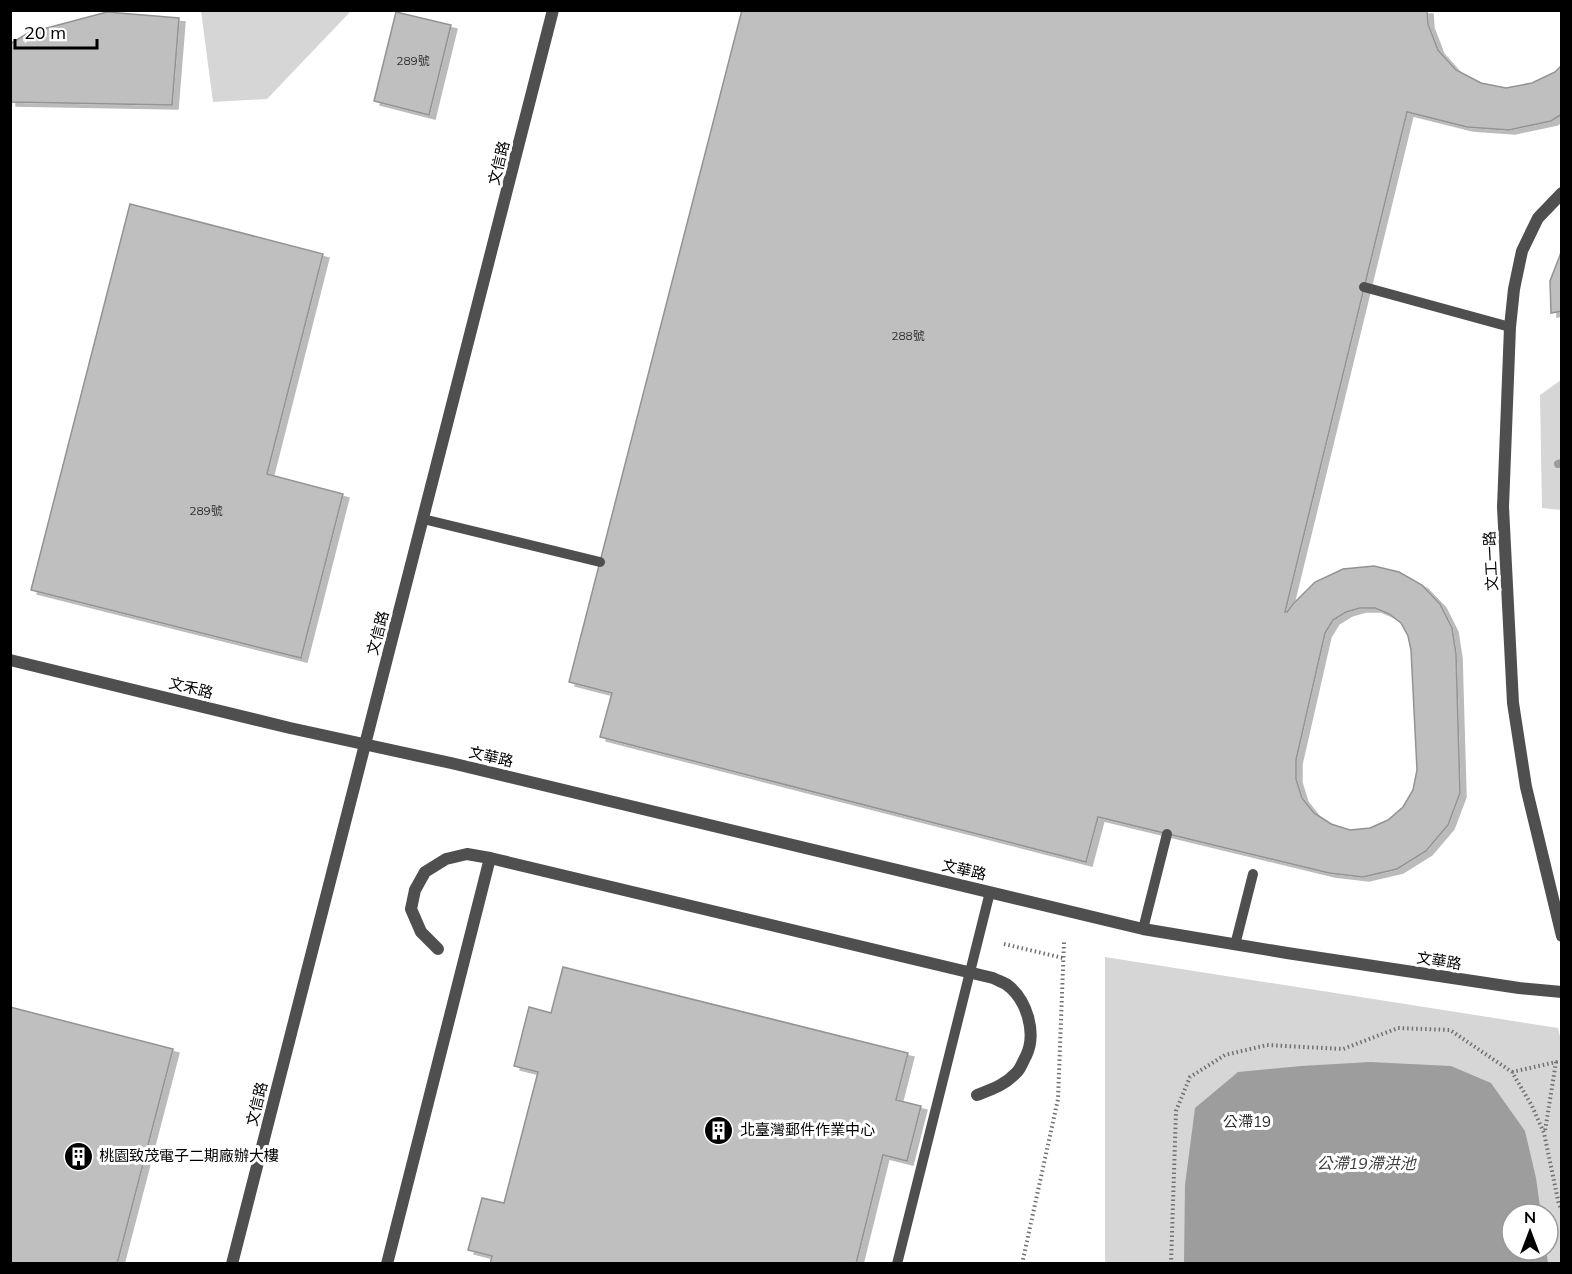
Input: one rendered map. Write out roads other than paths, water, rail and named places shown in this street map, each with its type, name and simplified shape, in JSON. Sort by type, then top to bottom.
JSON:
[{"type":"street","name":"文信路","points":[[232,1263],[553,10]]},
{"type":"street","name":"文工一路","points":[[1562,193],[1538,218],[1522,251],[1514,289],[1510,327],[1503,507],[1513,703],[1526,787],[1562,936]]},
{"type":"street","name":"文禾路","points":[[10,660],[365,744]]},
{"type":"street","name":"文華路","points":[[365,744],[1143,929],[1508,987],[1562,992]]},
{"type":"street","points":[[438,949],[421,932],[411,909],[415,890],[425,872],[446,859],[467,854],[993,978],[1007,985],[1018,997],[1026,1011],[1030,1030],[1028,1050],[1019,1071],[1000,1087],[977,1095]]},
{"type":"street","points":[[387,1263],[490,858]]},
{"type":"lane","points":[[1364,287],[1510,327]]},
{"type":"lane","points":[[423,519],[600,562]]},
{"type":"lane","points":[[1143,929],[1167,834]]},
{"type":"lane","points":[[1236,945],[1253,874]]},
{"type":"lane","points":[[897,1263],[990,892]]},
{"type":"water","name":"公滯19滯洪池","points":[[1370,1062],[1451,1066],[1491,1083],[1525,1131],[1539,1202],[1500,1202],[1500,1262],[1548,1263],[1184,1263],[1185,1185],[1195,1108],[1238,1072]]},
{"type":"waterway","points":[[1558,464],[1562,463]]},
{"type":"place","name":"北臺灣郵件作業中心","points":[[719,1130]]},
{"type":"place","name":"桃園致茂電子二期廠辦大樓","points":[[78,1156]]},
{"type":"park label","name":"公滯19","points":[[1247,1122]]}]
